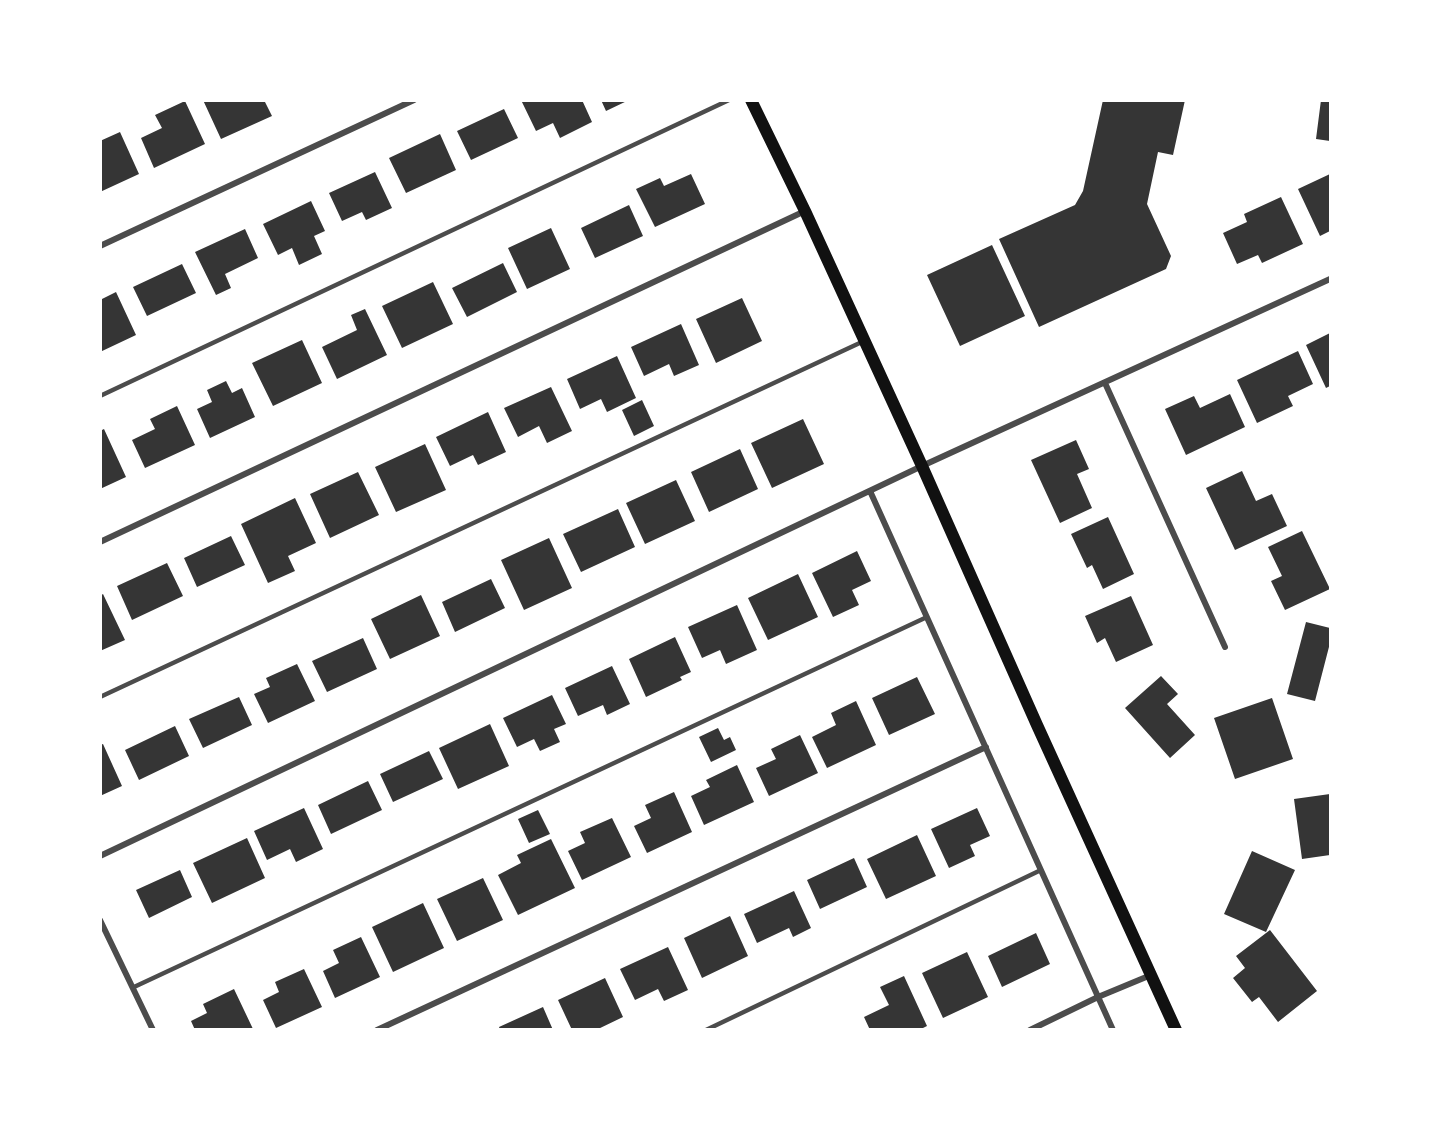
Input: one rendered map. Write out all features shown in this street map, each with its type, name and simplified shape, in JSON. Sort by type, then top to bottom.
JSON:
[{"type":"main road","points":[[751,100],[805,211],[922,466],[1176,1029]]},
{"type":"street","points":[[100,246],[414,100]]},
{"type":"street","points":[[100,542],[805,211]]},
{"type":"street","points":[[100,856],[922,466],[1330,279]]},
{"type":"street","points":[[1105,383],[1225,647]]},
{"type":"street","points":[[870,491],[1113,1029]]},
{"type":"street","points":[[377,1029],[986,747]]},
{"type":"street","points":[[100,920],[153,1029]]},
{"type":"street","points":[[1030,1029],[1151,975]]},
{"type":"lane","points":[[100,396],[729,100]]},
{"type":"lane","points":[[100,698],[864,341]]},
{"type":"lane","points":[[134,987],[927,617]]},
{"type":"lane","points":[[706,1029],[1041,870]]},
{"type":"building","points":[[203,100],[264,100],[272,116],[221,139]]},
{"type":"building","points":[[521,100],[582,100],[592,122],[560,138],[553,123],[536,131]]},
{"type":"building","points":[[601,100],[629,100],[606,111]]},
{"type":"building","points":[[1103,100],[1185,100],[1173,155],[1158,152],[1147,204],[1171,256],[1166,269],[1039,327],[999,239],[1075,205],[1083,191]]},
{"type":"building","points":[[1321,100],[1330,100],[1330,141],[1316,139]]},
{"type":"building","points":[[185,101],[205,144],[154,168],[141,138],[162,128],[155,115]]},
{"type":"building","points":[[504,109],[518,138],[471,160],[457,131]]},
{"type":"building","points":[[120,132],[139,174],[100,192],[100,141]]},
{"type":"building","points":[[440,134],[456,170],[406,193],[389,158]]},
{"type":"building","points":[[375,172],[392,208],[366,220],[362,212],[342,221],[329,193]]},
{"type":"building","points":[[691,174],[705,204],[655,227],[636,189],[660,178],[664,186]]},
{"type":"building","points":[[1330,174],[1330,231],[1320,236],[1298,189]]},
{"type":"building","points":[[1281,197],[1303,244],[1262,263],[1258,255],[1237,264],[1223,233],[1247,222],[1244,214]]},
{"type":"building","points":[[311,201],[325,231],[314,236],[322,254],[299,265],[292,248],[278,255],[263,224]]},
{"type":"building","points":[[629,205],[643,236],[595,258],[581,228]]},
{"type":"building","points":[[551,228],[570,269],[527,289],[508,248]]},
{"type":"building","points":[[245,229],[258,258],[225,274],[231,288],[216,295],[195,252]]},
{"type":"building","points":[[992,245],[1025,316],[960,346],[927,275]]},
{"type":"building","points":[[503,263],[517,292],[467,317],[452,288]]},
{"type":"building","points":[[182,264],[196,293],[147,316],[133,287]]},
{"type":"building","points":[[433,282],[453,324],[402,348],[382,306]]},
{"type":"building","points":[[116,292],[136,335],[100,352],[100,300]]},
{"type":"building","points":[[742,298],[762,341],[716,363],[696,319]]},
{"type":"building","points":[[365,309],[387,355],[337,379],[322,347],[357,330],[351,315]]},
{"type":"building","points":[[681,324],[699,365],[674,376],[669,364],[644,376],[631,347]]},
{"type":"building","points":[[1330,333],[1330,386],[1326,388],[1306,345]]},
{"type":"building","points":[[302,340],[322,383],[273,406],[252,363]]},
{"type":"building","points":[[1298,351],[1313,384],[1288,396],[1293,406],[1257,423],[1237,380]]},
{"type":"building","points":[[617,356],[636,398],[607,412],[601,399],[580,409],[567,379]]},
{"type":"building","points":[[226,381],[232,393],[242,388],[255,417],[210,438],[197,409],[212,402],[207,390]]},
{"type":"building","points":[[551,387],[572,431],[547,443],[539,426],[518,437],[504,408]]},
{"type":"building","points":[[1230,394],[1245,427],[1186,455],[1165,409],[1194,396],[1200,408]]},
{"type":"building","points":[[642,400],[654,426],[634,436],[622,410]]},
{"type":"building","points":[[177,406],[195,445],[145,468],[132,440],[155,429],[150,419]]},
{"type":"building","points":[[488,412],[506,452],[478,465],[473,455],[450,466],[436,437]]},
{"type":"building","points":[[803,419],[824,464],[772,488],[751,443]]},
{"type":"building","points":[[104,429],[126,477],[100,489],[100,431]]},
{"type":"building","points":[[1076,440],[1089,469],[1077,474],[1092,508],[1060,523],[1031,460]]},
{"type":"building","points":[[425,444],[446,490],[396,512],[375,467]]},
{"type":"building","points":[[740,449],[758,489],[709,512],[691,472]]},
{"type":"building","points":[[1242,471],[1256,501],[1272,494],[1287,526],[1235,550],[1206,488]]},
{"type":"building","points":[[358,472],[379,515],[330,538],[310,494]]},
{"type":"building","points":[[676,480],[695,521],[645,544],[626,503]]},
{"type":"building","points":[[295,498],[316,543],[288,556],[295,571],[268,583],[241,524]]},
{"type":"building","points":[[618,509],[635,547],[581,572],[563,534]]},
{"type":"building","points":[[1108,517],[1134,574],[1103,589],[1092,565],[1087,568],[1071,534]]},
{"type":"building","points":[[1302,531],[1330,589],[1285,610],[1271,581],[1282,576],[1268,547]]},
{"type":"building","points":[[231,536],[245,565],[197,587],[184,558]]},
{"type":"building","points":[[549,538],[572,588],[524,610],[501,560]]},
{"type":"building","points":[[857,551],[871,581],[852,590],[859,605],[833,617],[812,573]]},
{"type":"building","points":[[167,563],[183,596],[132,620],[117,586]]},
{"type":"building","points":[[798,574],[818,617],[768,640],[748,598]]},
{"type":"building","points":[[491,579],[505,608],[455,632],[442,602]]},
{"type":"building","points":[[103,594],[125,640],[100,651],[100,596]]},
{"type":"building","points":[[421,595],[440,636],[390,659],[371,619]]},
{"type":"building","points":[[1131,596],[1153,645],[1116,662],[1105,638],[1097,643],[1085,616]]},
{"type":"building","points":[[737,605],[757,650],[726,664],[720,650],[702,658],[688,627]]},
{"type":"building","points":[[1306,622],[1330,628],[1330,643],[1315,701],[1287,694]]},
{"type":"building","points":[[675,637],[691,672],[680,677],[682,680],[646,697],[629,659]]},
{"type":"building","points":[[363,638],[377,669],[327,692],[312,661]]},
{"type":"building","points":[[297,664],[315,701],[268,723],[254,694],[270,687],[266,678]]},
{"type":"building","points":[[612,666],[630,704],[607,715],[603,705],[578,716],[565,688]]},
{"type":"building","points":[[1161,676],[1178,694],[1167,704],[1195,735],[1170,758],[1125,708]]},
{"type":"building","points":[[917,677],[935,714],[889,735],[872,698]]},
{"type":"building","points":[[552,695],[566,724],[554,729],[560,742],[540,751],[534,739],[517,747],[503,718]]},
{"type":"building","points":[[239,697],[252,725],[203,748],[189,719]]},
{"type":"building","points":[[1272,698],[1293,759],[1235,779],[1214,718]]},
{"type":"building","points":[[856,701],[876,745],[827,768],[812,737],[836,725],[831,713]]},
{"type":"building","points":[[490,724],[509,766],[458,789],[439,748]]},
{"type":"building","points":[[175,726],[189,756],[139,780],[125,750]]},
{"type":"building","points":[[718,728],[724,740],[730,737],[736,750],[711,762],[699,737]]},
{"type":"building","points":[[800,735],[818,773],[769,796],[756,768],[776,759],[771,749]]},
{"type":"building","points":[[103,744],[122,786],[100,796],[100,745]]},
{"type":"building","points":[[429,751],[443,779],[393,802],[380,774]]},
{"type":"building","points":[[737,765],[754,802],[704,825],[691,796],[710,787],[706,780]]},
{"type":"building","points":[[368,781],[382,810],[331,834],[318,805]]},
{"type":"building","points":[[674,792],[692,832],[647,853],[634,826],[651,818],[645,805]]},
{"type":"building","points":[[1330,794],[1330,855],[1302,859],[1294,799]]},
{"type":"building","points":[[304,808],[323,849],[296,862],[290,849],[267,860],[254,831]]},
{"type":"building","points":[[977,808],[990,836],[970,845],[975,856],[949,868],[931,829]]},
{"type":"building","points":[[538,810],[550,834],[529,843],[518,819]]},
{"type":"building","points":[[612,818],[631,857],[582,880],[568,851],[585,843],[580,832]]},
{"type":"building","points":[[917,835],[936,876],[886,899],[867,859]]},
{"type":"building","points":[[247,838],[265,878],[212,903],[193,863]]},
{"type":"building","points":[[551,839],[575,888],[518,915],[498,875],[521,863],[517,855]]},
{"type":"building","points":[[1252,851],[1295,870],[1266,932],[1224,914]]},
{"type":"building","points":[[854,858],[867,887],[820,909],[807,880]]},
{"type":"building","points":[[180,870],[192,897],[149,918],[136,890]]},
{"type":"building","points":[[483,878],[503,920],[457,941],[437,899]]},
{"type":"building","points":[[794,891],[811,928],[793,937],[789,928],[757,943],[744,914]]},
{"type":"building","points":[[423,903],[444,948],[393,972],[372,927]]},
{"type":"building","points":[[730,916],[748,956],[702,978],[684,938]]},
{"type":"building","points":[[1270,930],[1317,991],[1278,1022],[1259,997],[1252,1002],[1233,978],[1245,968],[1236,956]]},
{"type":"building","points":[[1036,933],[1050,964],[1002,987],[988,956]]},
{"type":"building","points":[[361,937],[380,977],[335,998],[323,971],[339,963],[333,950]]},
{"type":"building","points":[[668,947],[688,990],[664,1001],[658,989],[635,1000],[620,969]]},
{"type":"building","points":[[967,952],[988,997],[943,1018],[922,973]]},
{"type":"building","points":[[304,969],[322,1007],[276,1028],[263,1000],[279,992],[275,982]]},
{"type":"building","points":[[904,976],[927,1026],[919,1030],[870,1030],[864,1017],[889,1005],[880,987]]},
{"type":"building","points":[[605,978],[623,1017],[596,1030],[572,1030],[558,1000]]},
{"type":"building","points":[[234,989],[253,1029],[195,1030],[191,1021],[207,1013],[203,1004]]},
{"type":"building","points":[[543,1007],[553,1030],[500,1030],[499,1027]]}]
